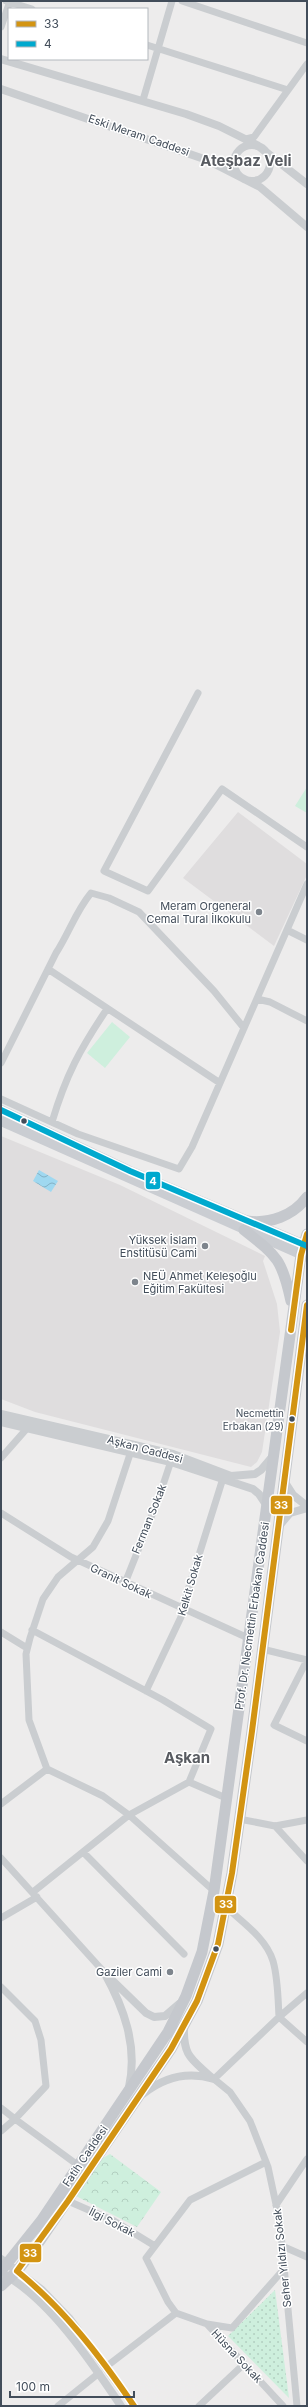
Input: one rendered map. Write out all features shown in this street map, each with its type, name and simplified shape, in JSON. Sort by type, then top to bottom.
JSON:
[{"type":"main road","points":[[1,1110],[245,1225],[279,1262],[288,1282],[293,1313]]},
{"type":"main road","points":[[1,1121],[305,1251]]},
{"type":"main road","points":[[245,1225],[281,1217],[295,1210],[307,1197]]},
{"type":"main road","name":"Prof. Dr. Necmettin Erbakan Caddesi","points":[[186,1996],[207,1934],[214,1891],[248,1638],[276,1449],[293,1313],[307,1234]]},
{"type":"main road","name":"Prof. Dr. Necmettin Erbakan Caddesi","points":[[197,2001],[218,1944],[226,1906],[305,1334],[307,1305]]},
{"type":"main road","name":"Fatih Caddesi","points":[[6,2269],[68,2201],[132,2097],[186,1996]]},
{"type":"main road","name":"Fatih Caddesi","points":[[1,2286],[6,2269],[79,2166],[184,2026],[197,2001]]},
{"type":"street","points":[[1,27],[8,1],[29,8]]},
{"type":"street","points":[[143,100],[172,1]]},
{"type":"street","points":[[182,1],[307,43]]},
{"type":"street","points":[[148,46],[288,90]]},
{"type":"street","points":[[1,59],[203,119],[257,145],[307,184]]},
{"type":"street","points":[[246,139],[254,137],[307,64]]},
{"type":"street","name":"Eski Meram Caddesi","points":[[1,89],[189,152],[260,187],[274,197],[307,227]]},
{"type":"street","points":[[251,145],[262,149],[269,158],[269,164],[265,175],[254,181],[243,179],[238,175],[234,165],[236,154],[245,146],[251,145]]},
{"type":"street","points":[[198,693],[104,871],[148,891],[222,789],[307,847]]},
{"type":"street","points":[[1,1099],[78,1134],[179,1169],[192,1146],[307,884]]},
{"type":"street","points":[[1,1063],[48,969],[67,936],[79,908],[92,893],[109,898],[139,912],[214,991],[244,1028]]},
{"type":"street","points":[[287,930],[307,940]]},
{"type":"street","points":[[48,969],[220,1083]]},
{"type":"street","points":[[257,999],[270,1002],[307,1021]]},
{"type":"street","points":[[52,1122],[69,1071],[82,1045],[107,1009]]},
{"type":"street","name":"Aşkan Caddesi","points":[[1,1414],[30,1425]]},
{"type":"street","name":"Aşkan Caddesi","points":[[1,1422],[30,1425],[172,1458],[253,1489],[259,1494],[267,1507]]},
{"type":"street","points":[[1,1458],[30,1425]]},
{"type":"street","points":[[132,1449],[108,1521],[93,1547],[76,1560],[58,1578],[44,1600],[32,1630],[28,1648],[29,1720],[47,1769],[103,1796],[129,1815],[214,1891]]},
{"type":"street","name":"Aşkan Caddesi","points":[[223,1477],[238,1477],[255,1474],[266,1465],[276,1449]]},
{"type":"street","name":"Ferman Sokak","points":[[125,1583],[158,1500],[172,1458]]},
{"type":"street","name":"Kelkit Sokak","points":[[146,1691],[181,1617],[223,1477]]},
{"type":"street","points":[[284,1481],[293,1496],[307,1507]]},
{"type":"street","points":[[278,1527],[290,1513],[307,1507]]},
{"type":"street","name":"Granit Sokak","points":[[1,1513],[76,1560],[182,1610],[248,1638]]},
{"type":"street","points":[[1,1918],[35,1895],[83,1852],[129,1815],[189,1782],[211,1729],[146,1691],[32,1630]]},
{"type":"street","points":[[1,1632],[28,1648]]},
{"type":"street","points":[[262,1649],[307,1660],[274,1725],[307,1741]]},
{"type":"street","points":[[1,1804],[47,1769]]},
{"type":"street","points":[[189,1782],[226,1798]]},
{"type":"street","points":[[239,1819],[275,1826],[307,1820]]},
{"type":"street","points":[[275,1826],[307,1861]]},
{"type":"street","points":[[83,1852],[184,1954]]},
{"type":"street","points":[[1,1858],[104,1972],[142,2010],[154,2016],[168,2015],[186,1996]]},
{"type":"street","points":[[226,1906],[258,1936],[272,1959],[279,2017],[307,2042]]},
{"type":"street","points":[[104,1972],[114,1989],[128,2029],[132,2060],[132,2097],[157,2084],[177,2076],[194,2075],[214,2080]]},
{"type":"street","points":[[1,1987],[35,2021],[41,2040],[46,2086],[1,2131]]},
{"type":"street","points":[[214,2080],[279,2017],[307,1993]]},
{"type":"street","points":[[184,2026],[184,2045],[186,2052],[214,2080]]},
{"type":"street","name":"Seher Yıldızı Sokak","points":[[214,2080],[230,2092],[250,2121],[266,2162],[276,2205],[282,2246],[297,2406]]},
{"type":"street","points":[[1,2108],[79,2166]]},
{"type":"street","points":[[276,2205],[307,2159]]},
{"type":"street","points":[[107,2366],[176,2313],[168,2302],[146,2258],[190,2200],[266,2162]]},
{"type":"street","name":"İlgi Sokak","points":[[68,2201],[114,2221],[155,2246]]},
{"type":"street","points":[[282,2246],[307,2257]]},
{"type":"street","points":[[6,2269],[42,2290],[69,2318],[107,2366],[134,2406]]},
{"type":"street","points":[[6,2269],[61,2324],[99,2373],[121,2406]]},
{"type":"street","points":[[206,2324],[232,2328],[284,2269]]},
{"type":"street","name":"Hüsna Sokak","points":[[176,2313],[206,2324],[283,2406]]},
{"type":"street","points":[[199,2406],[244,2364]]},
{"type":"street","points":[[58,2406],[99,2373]]},
{"type":"shaded area","name":"Meram Orgeneral Cemal Tural İlkokulu","points":[[238,812],[307,864],[307,875],[274,946],[183,878]]},
{"type":"shaded area","name":"NEÜ Ahmet Keleşoğlu Eğitim Fakültesi","points":[[1,1136],[120,1185],[265,1256],[263,1261],[277,1304],[280,1332],[262,1452],[257,1462],[251,1467],[35,1412],[1,1399]]},
{"type":"green space","points":[[307,787],[307,813],[295,806]]},
{"type":"green space","points":[[112,1022],[130,1037],[105,1068],[87,1053]]},
{"type":"green space","points":[[110,2154],[161,2192],[137,2227],[76,2196],[101,2159]]},
{"type":"green space","points":[[275,2290],[289,2398],[228,2336]]},
{"type":"water","points":[[39,1170],[58,1181],[51,1192],[33,1181]]},
{"type":"transit line","name":"4","points":[[1,1110],[130,1171],[307,1246]]},
{"type":"transit line","name":"33","points":[[291,1330],[301,1255],[307,1234]]},
{"type":"transit line","name":"33","points":[[134,2406],[108,2369],[66,2317],[17,2271],[68,2201],[171,2049],[197,2001],[218,1944],[232,1873],[252,1731],[307,1305]]},
{"type":"place","name":"Meram Orgeneral Cemal Tural İlkokulu","points":[[259,912]]},
{"type":"place","name":"Yüksek İslam Enstitüsü Cami","points":[[205,1246]]},
{"type":"place","name":"NEÜ Ahmet Keleşoğlu Eğitim Fakültesi","points":[[135,1282]]},
{"type":"place","name":"Necmettin Erbakan (29)","points":[[292,1419]]},
{"type":"place","name":"Gaziler Cami","points":[[170,1972]]},
{"type":"district","name":"Ateşbaz Veli","points":[[246,161]]},
{"type":"district","name":"Aşkan","points":[[187,1758]]}]
